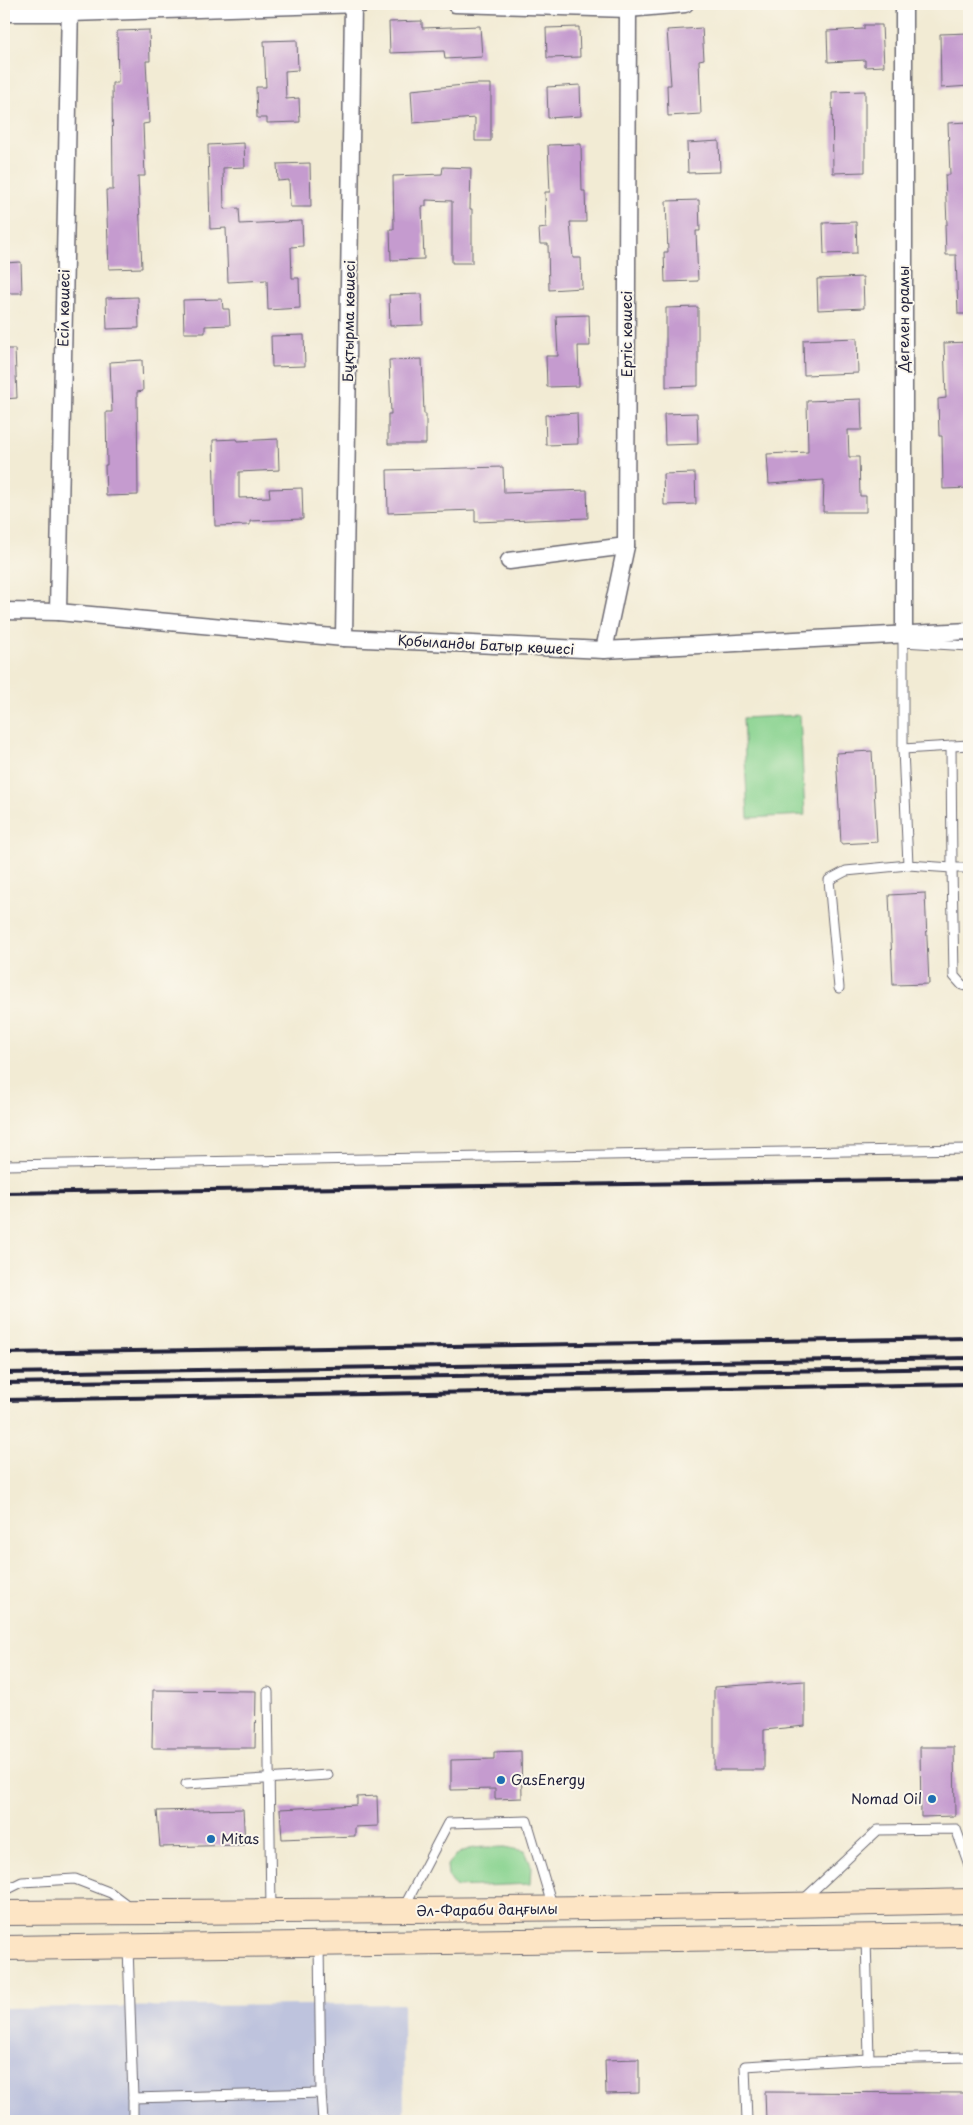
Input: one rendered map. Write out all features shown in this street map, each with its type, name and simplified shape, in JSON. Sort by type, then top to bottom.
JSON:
[{"type":"main road","name":"Әл-Фараби даңғылы","points":[[4,1914],[137,1912],[271,1913],[969,1901]]},
{"type":"main road","points":[[4,1948],[319,1942],[969,1935]]},
{"type":"street","name":"Бұқтырма көшесі","points":[[344,638],[353,4]]},
{"type":"street","points":[[4,13],[70,8],[362,4]]},
{"type":"street","points":[[455,4],[628,6],[685,4]]},
{"type":"street","name":"Дегелен орамы","points":[[904,4],[904,638]]},
{"type":"street","name":"Ертіс көшесі","points":[[604,650],[626,546],[628,6]]},
{"type":"street","name":"Есіл көшесі","points":[[58,612],[70,8]]},
{"type":"street","points":[[508,561],[626,546]]},
{"type":"street","name":"Қобыланды Батыр көшесі","points":[[4,611],[58,612],[344,638],[604,650],[904,638],[969,631]]},
{"type":"lane","points":[[908,865],[903,749],[904,638],[969,646]]},
{"type":"lane","points":[[903,749],[969,745]]},
{"type":"lane","points":[[951,746],[954,976],[962,985],[969,987]]},
{"type":"lane","points":[[839,988],[829,880],[846,871],[908,865],[969,868]]},
{"type":"lane","points":[[4,1165],[969,1149]]},
{"type":"lane","points":[[268,1692],[271,1913]]},
{"type":"lane","points":[[186,1784],[328,1775]]},
{"type":"lane","points":[[401,1911],[448,1823],[517,1821],[527,1821],[553,1908]]},
{"type":"lane","points":[[798,1905],[878,1830],[956,1829],[969,1865]]},
{"type":"lane","points":[[4,1891],[22,1882],[75,1879],[111,1893],[137,1912]]},
{"type":"lane","points":[[866,1936],[869,2059]]},
{"type":"lane","points":[[319,1942],[323,2121]]},
{"type":"lane","points":[[128,1947],[133,2121]]},
{"type":"lane","points":[[747,2121],[745,2066],[869,2059],[969,2057]]},
{"type":"lane","points":[[133,2098],[321,2093]]},
{"type":"shaded area","points":[[403,2004],[404,2121],[4,2121],[4,2008]]},
{"type":"green space","points":[[800,715],[805,815],[748,818],[743,718]]},
{"type":"green space","points":[[505,1847],[525,1851],[531,1865],[530,1884],[456,1887],[448,1876],[447,1865],[460,1853],[473,1848]]},
{"type":"building","points":[[422,21],[422,28],[480,26],[482,57],[445,59],[444,51],[390,53],[389,22]]},
{"type":"building","points":[[864,25],[882,25],[884,66],[865,67],[865,60],[828,62],[827,31],[864,29]]},
{"type":"building","points":[[579,27],[580,57],[547,58],[546,28]]},
{"type":"building","points":[[702,28],[704,59],[699,60],[701,114],[668,116],[667,85],[671,85],[667,30]]},
{"type":"building","points":[[149,30],[150,61],[146,61],[149,123],[143,124],[145,176],[138,176],[142,268],[109,269],[106,190],[113,190],[112,83],[118,83],[117,31]]},
{"type":"building","points":[[969,33],[969,86],[941,88],[940,34]]},
{"type":"building","points":[[297,40],[298,70],[285,71],[286,99],[299,98],[300,122],[267,123],[267,118],[257,118],[256,87],[266,87],[264,41]]},
{"type":"building","points":[[491,84],[491,141],[475,141],[475,118],[413,123],[411,90]]},
{"type":"building","points":[[580,85],[581,116],[548,118],[547,87]]},
{"type":"building","points":[[865,91],[865,172],[833,173],[832,92]]},
{"type":"building","points":[[969,122],[969,314],[958,314],[956,255],[946,255],[945,175],[950,175],[948,123]]},
{"type":"building","points":[[719,141],[720,172],[688,173],[687,143]]},
{"type":"building","points":[[244,143],[245,167],[223,168],[224,209],[239,208],[240,224],[302,221],[303,246],[291,247],[292,278],[299,278],[300,308],[268,310],[267,280],[228,282],[226,228],[210,229],[208,145]]},
{"type":"building","points":[[581,144],[582,191],[585,191],[586,222],[570,222],[573,258],[581,258],[582,288],[549,290],[548,244],[540,244],[539,229],[546,228],[545,192],[550,192],[548,145]]},
{"type":"building","points":[[310,163],[311,207],[290,207],[289,180],[278,181],[277,164]]},
{"type":"building","points":[[443,167],[471,168],[472,263],[452,263],[452,201],[426,200],[426,206],[422,206],[424,259],[391,260],[390,229],[394,229],[393,176],[442,174]]},
{"type":"building","points":[[699,200],[700,231],[696,231],[698,281],[665,282],[664,252],[668,252],[666,201]]},
{"type":"building","points":[[856,222],[857,253],[824,254],[823,223]]},
{"type":"building","points":[[21,262],[22,293],[4,293],[4,263]]},
{"type":"building","points":[[863,277],[864,308],[818,310],[817,279]]},
{"type":"building","points":[[422,294],[423,325],[390,326],[389,295]]},
{"type":"building","points":[[138,297],[139,328],[107,329],[106,298]]},
{"type":"building","points":[[222,299],[223,309],[229,309],[230,325],[205,326],[205,333],[184,333],[183,300]]},
{"type":"building","points":[[698,307],[698,386],[666,387],[666,308]]},
{"type":"building","points":[[589,315],[590,346],[578,346],[579,386],[547,387],[546,356],[558,356],[556,316]]},
{"type":"building","points":[[304,335],[305,366],[272,367],[271,336]]},
{"type":"building","points":[[857,338],[858,373],[804,375],[803,340]]},
{"type":"building","points":[[969,342],[969,488],[943,489],[942,436],[939,436],[938,399],[946,398],[944,343]]},
{"type":"building","points":[[4,349],[15,349],[17,398],[4,399]]},
{"type":"building","points":[[422,359],[426,444],[388,444],[388,414],[391,414],[389,360]]},
{"type":"building","points":[[142,360],[143,391],[137,392],[138,495],[106,496],[106,412],[112,412],[110,362]]},
{"type":"building","points":[[861,399],[862,430],[848,430],[849,457],[859,457],[860,496],[866,496],[866,512],[823,512],[824,480],[769,484],[767,454],[808,452],[807,401]]},
{"type":"building","points":[[577,413],[578,444],[546,445],[545,415]]},
{"type":"building","points":[[697,413],[698,444],[665,445],[664,414]]},
{"type":"building","points":[[237,439],[238,441],[278,439],[279,470],[239,472],[239,498],[270,497],[269,489],[302,488],[303,519],[250,521],[250,525],[215,526],[213,440]]},
{"type":"building","points":[[503,467],[504,493],[587,490],[588,518],[475,522],[475,510],[388,513],[387,470]]},
{"type":"building","points":[[695,473],[696,504],[664,505],[663,474]]},
{"type":"building","points":[[872,751],[877,842],[841,844],[836,753]]},
{"type":"building","points":[[925,893],[929,984],[893,985],[889,895]]},
{"type":"building","points":[[805,1681],[805,1726],[764,1730],[764,1770],[714,1770],[714,1687]]},
{"type":"building","points":[[153,1690],[256,1691],[255,1748],[152,1748]]},
{"type":"building","points":[[920,1747],[954,1747],[955,1816],[921,1817]]},
{"type":"building","points":[[521,1751],[522,1798],[495,1799],[495,1789],[451,1790],[451,1760],[494,1759],[494,1752]]},
{"type":"building","points":[[377,1796],[378,1826],[355,1827],[355,1836],[282,1839],[280,1809],[357,1805],[357,1797]]},
{"type":"building","points":[[243,1809],[245,1845],[160,1847],[157,1811]]},
{"type":"building","points":[[639,2059],[639,2093],[606,2094],[605,2060]]},
{"type":"building","points":[[765,2092],[968,2093],[969,2121],[766,2121]]},
{"type":"railway","points":[[4,1193],[969,1179]]},
{"type":"railway","points":[[4,1353],[969,1338]]},
{"type":"railway","points":[[4,1373],[969,1358]]},
{"type":"railway","points":[[4,1383],[969,1368]]},
{"type":"railway","points":[[4,1400],[969,1384]]},
{"type":"place","name":"GasEnergy","points":[[501,1780]]},
{"type":"place","name":"Nomad Oil","points":[[932,1799]]},
{"type":"place","name":"Mitas","points":[[211,1839]]}]
